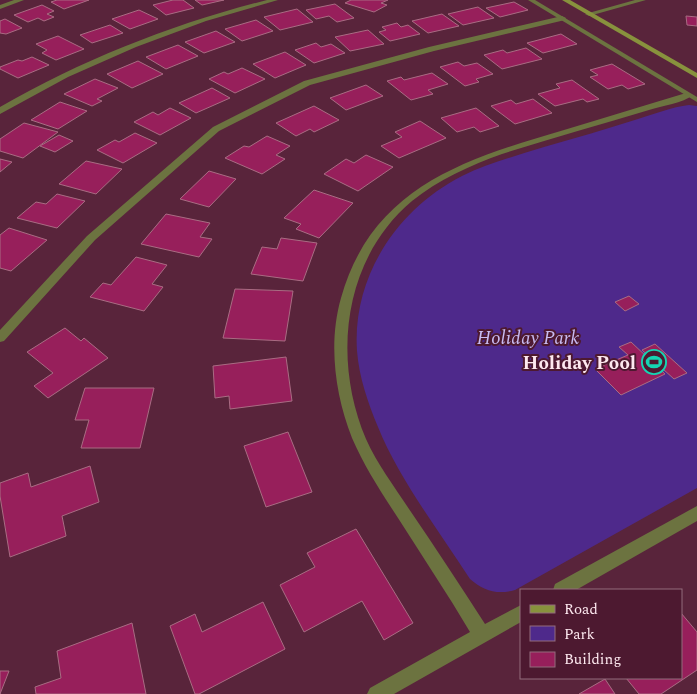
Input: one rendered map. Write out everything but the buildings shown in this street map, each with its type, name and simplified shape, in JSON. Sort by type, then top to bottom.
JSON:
[{"type":"main road","points":[[565,0],[697,76]]},
{"type":"street","points":[[0,7],[21,0]]},
{"type":"street","points":[[0,111],[60,78],[149,39],[205,18],[275,0]]},
{"type":"street","points":[[589,14],[644,0]]},
{"type":"street","points":[[0,338],[91,238],[216,128],[307,83],[432,49],[562,18]]},
{"type":"street","points":[[482,635],[371,462],[355,427],[341,367],[342,316],[359,261],[372,237],[390,216],[421,190],[443,176],[476,161],[521,145],[693,98]]},
{"type":"street","points":[[563,589],[697,513]]},
{"type":"street","points":[[376,694],[520,614]]},
{"type":"lane","points":[[531,0],[693,98]]},
{"type":"green space","name":"Holiday Park","points":[[697,106],[697,488],[515,590],[497,592],[486,589],[470,579],[420,504],[397,466],[371,409],[358,361],[357,324],[362,297],[371,272],[383,248],[399,226],[417,207],[439,190],[462,176],[513,157],[676,107]]},
{"type":"place","name":"Holiday Pool","points":[[654,362]]}]
